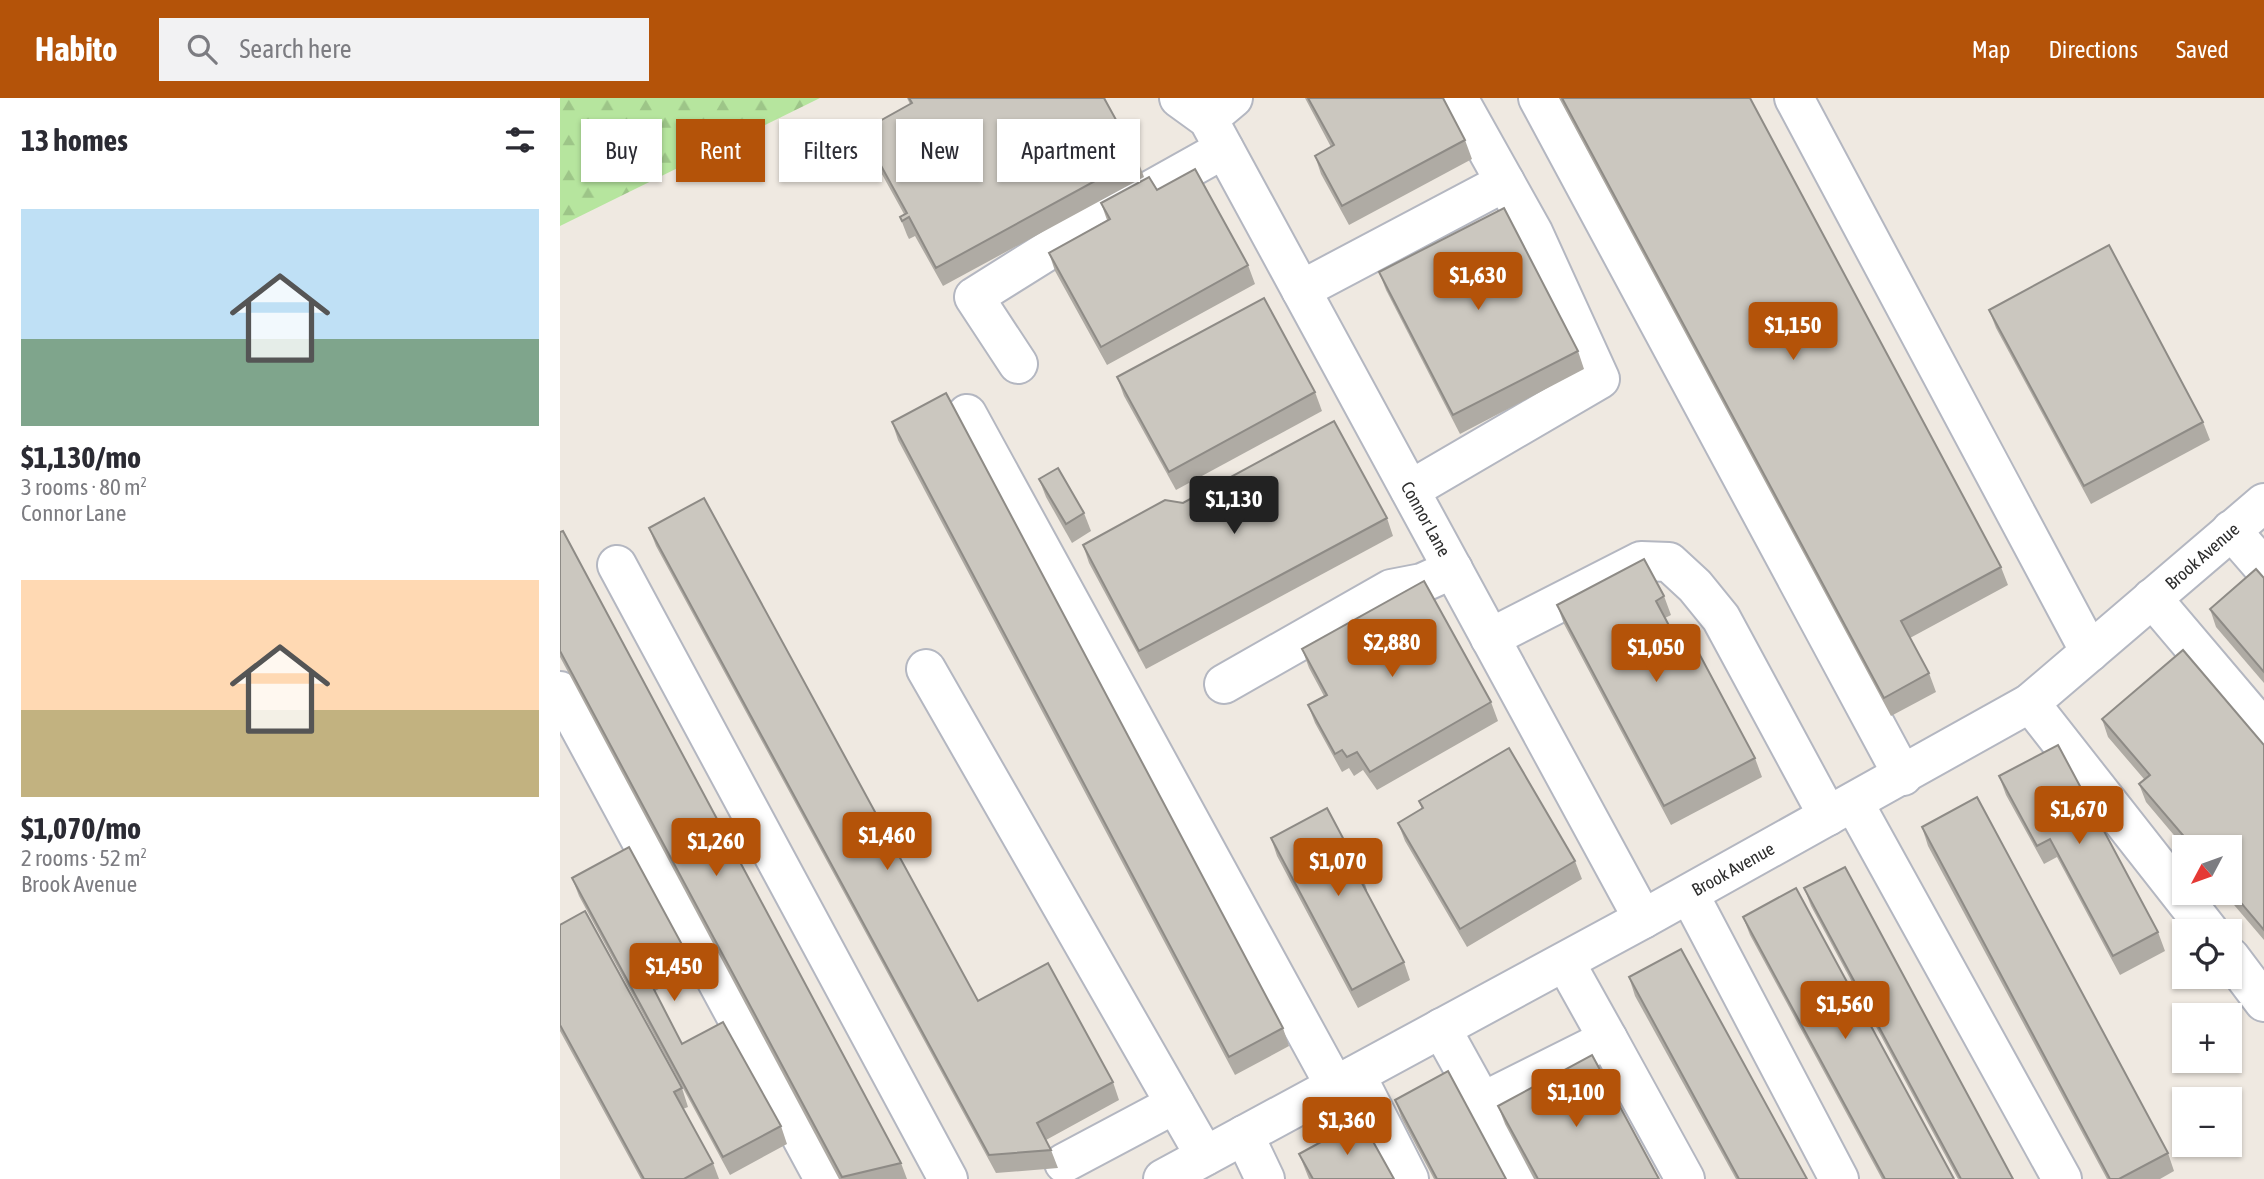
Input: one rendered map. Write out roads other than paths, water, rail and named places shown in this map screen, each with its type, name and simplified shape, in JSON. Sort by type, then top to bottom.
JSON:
[{"type":"street","points":[[1410,490],[1600,379],[1533,232],[1458,98]]},
{"type":"street","points":[[1538,98],[1903,776]]},
{"type":"street","points":[[1794,98],[2090,652]]},
{"type":"street","points":[[1017,364],[974,297],[1097,220],[1211,112]]},
{"type":"street","name":"Connor Lane","points":[[1211,112],[1301,290],[1643,919]]},
{"type":"street","points":[[1301,290],[1506,182]]},
{"type":"street","points":[[967,414],[1345,1080],[1409,1179]]},
{"type":"street","name":"Brook Avenue","points":[[1163,1179],[1689,894],[2030,703],[2264,502]]},
{"type":"street","points":[[2231,530],[2264,568]]},
{"type":"street","points":[[1490,638],[1640,561],[1669,562],[1695,586],[1721,618],[1841,810],[2062,1179]]},
{"type":"street","points":[[618,565],[948,1179]]},
{"type":"street","points":[[1224,684],[1391,589],[1422,583],[1453,569]]},
{"type":"street","points":[[2152,598],[2264,730]]},
{"type":"street","points":[[926,669],[1205,1156]]},
{"type":"street","points":[[560,691],[824,1179]]},
{"type":"street","points":[[2030,703],[2200,919]]},
{"type":"street","points":[[1689,894],[1839,1179]]},
{"type":"street","points":[[1564,962],[1685,1179]]},
{"type":"street","points":[[2242,973],[2264,1002]]},
{"type":"street","points":[[1441,1028],[1521,1179]]},
{"type":"street","points":[[1482,1102],[1608,1039]]},
{"type":"street","points":[[1064,1163],[1175,1104]]},
{"type":"street","points":[[1244,1135],[1265,1179]]}]
